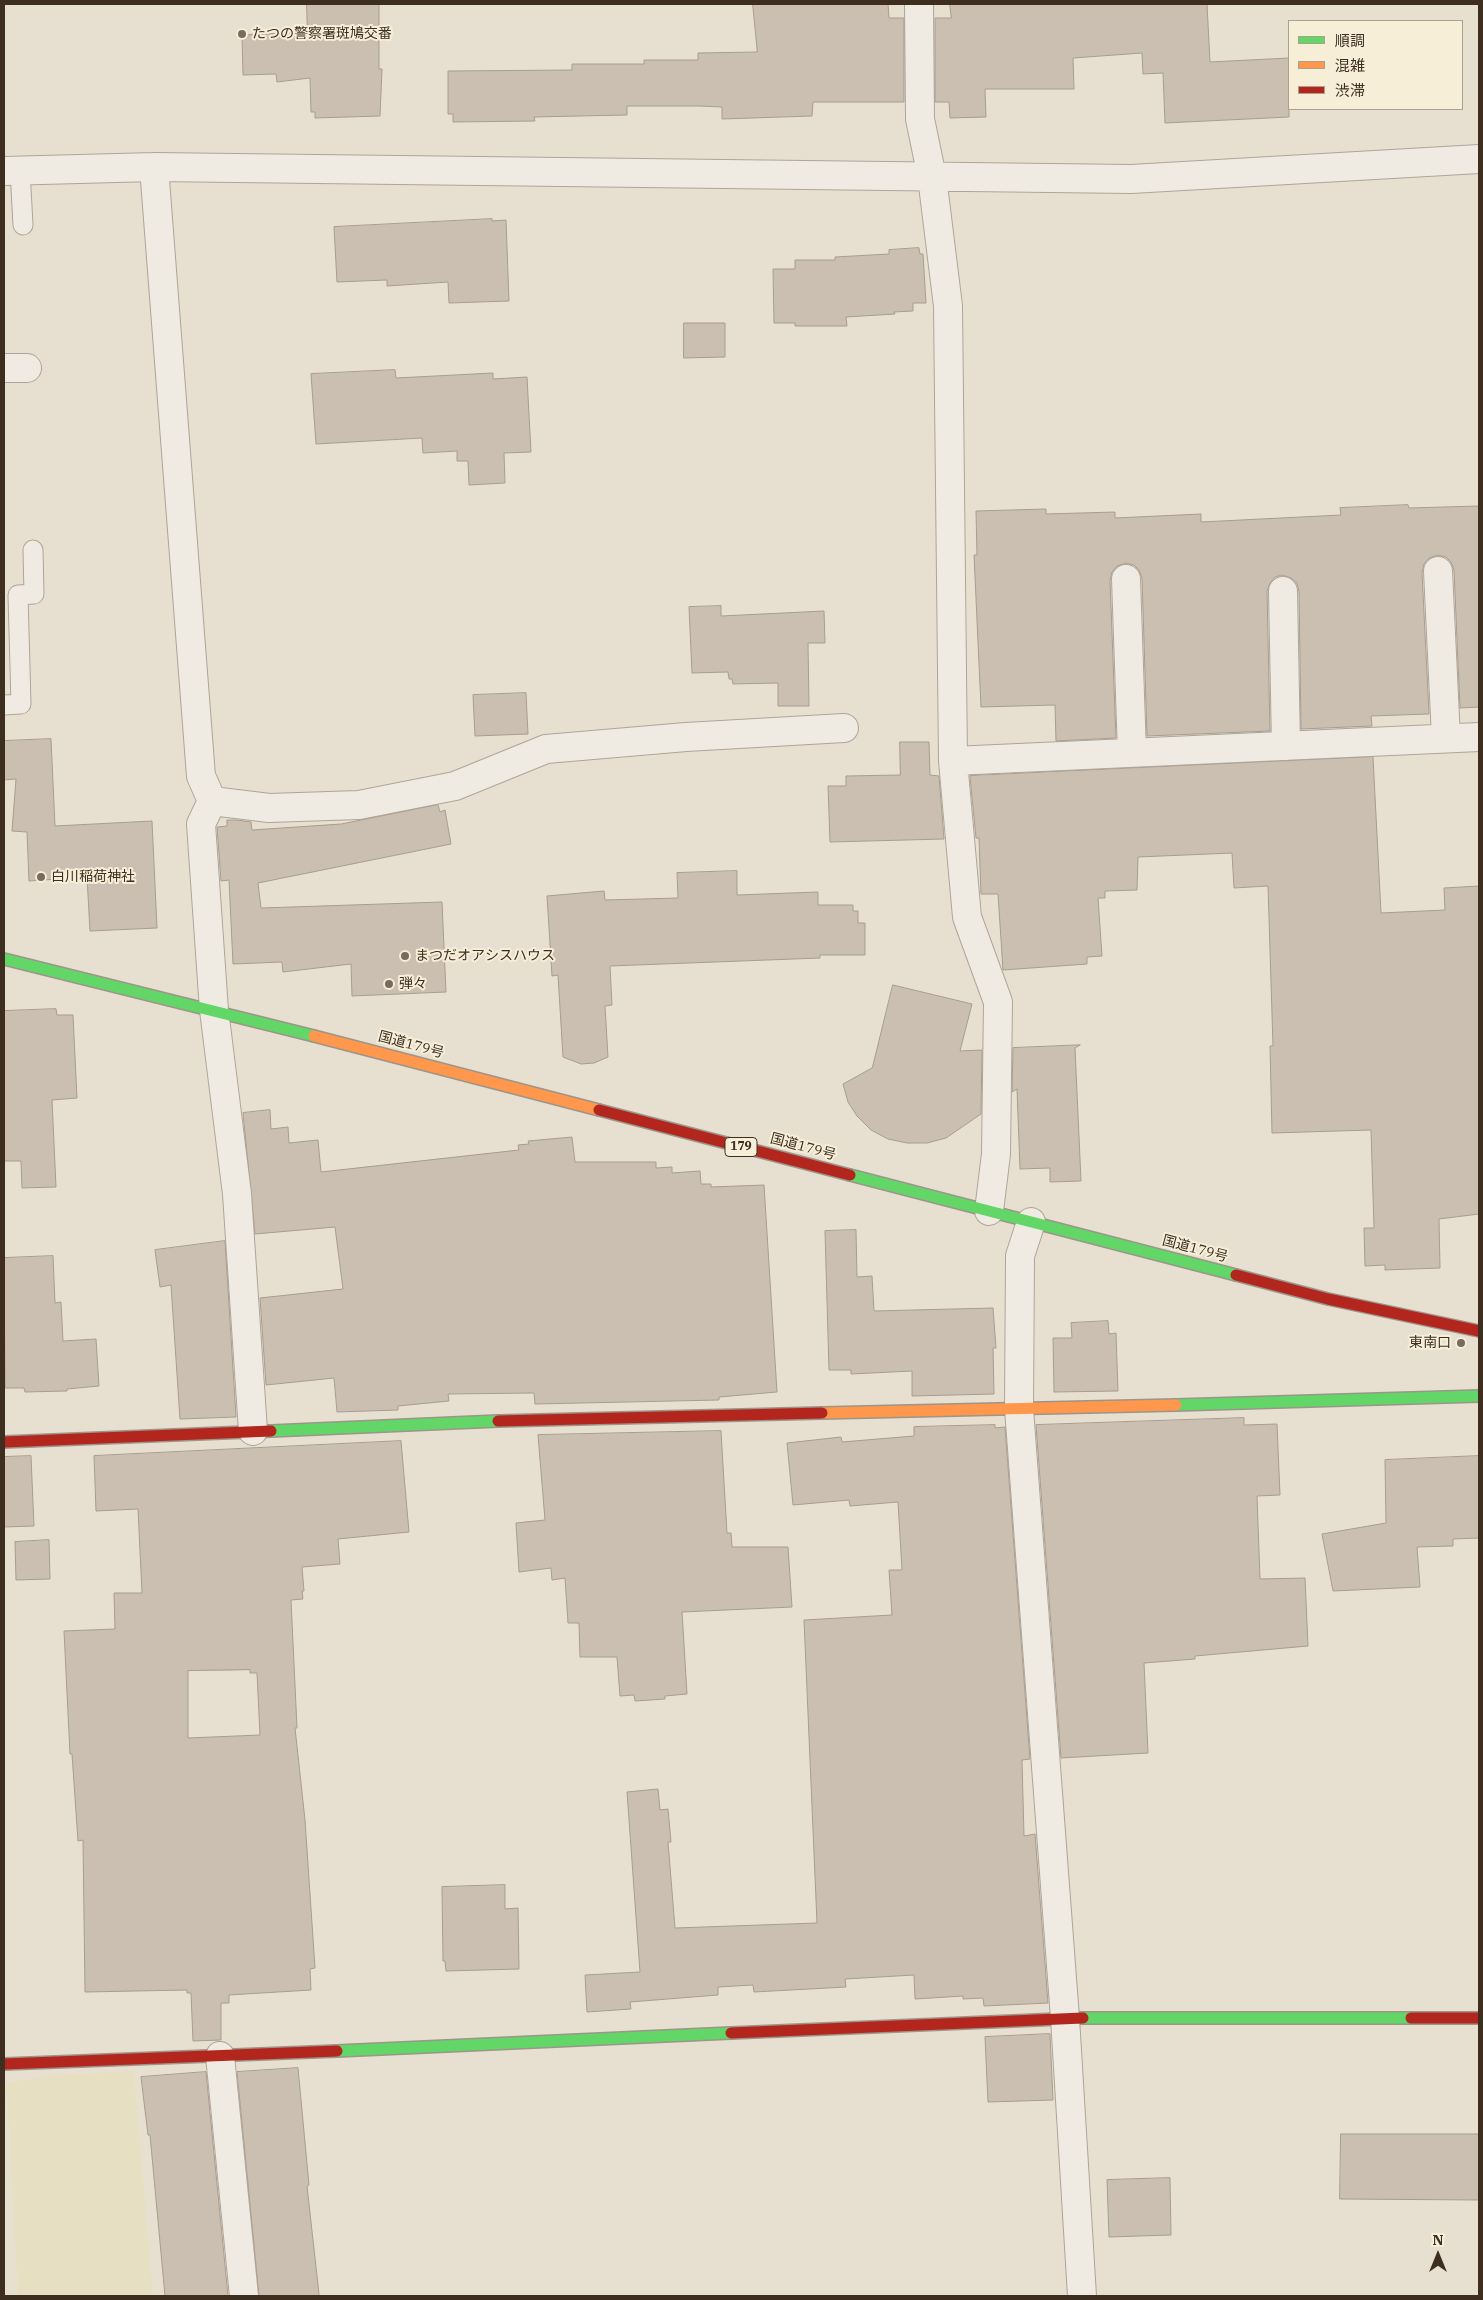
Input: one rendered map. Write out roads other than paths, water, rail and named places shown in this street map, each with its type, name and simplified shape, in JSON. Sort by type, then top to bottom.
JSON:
[{"type":"main road","name":"国道179号","points":[[4,959],[214,1010],[1328,1299],[1479,1331]]},
{"type":"main road","points":[[4,1442],[530,1420],[1479,1396]]},
{"type":"main road","points":[[4,2064],[1066,2018],[1479,2018]]},
{"type":"street","points":[[920,4],[920,119],[932,177],[948,306],[953,761],[967,917],[998,1002],[996,1154],[989,1211]]},
{"type":"street","points":[[12,171],[154,167],[1131,179],[1479,159]]},
{"type":"street","points":[[154,167],[201,776],[212,801],[201,824],[214,1010],[237,1194],[252,1432]]},
{"type":"street","points":[[1438,571],[1446,738]]},
{"type":"street","points":[[1126,579],[1132,753]]},
{"type":"street","points":[[1283,591],[1286,746]]},
{"type":"street","points":[[212,801],[269,808],[359,804],[455,786],[546,750],[686,737],[844,728]]},
{"type":"street","points":[[953,761],[1479,737]]},
{"type":"street","points":[[1031,1222],[1020,1256],[1019,1409],[1066,2018],[1082,2296]]},
{"type":"street","points":[[220,2056],[244,2296]]},
{"type":"lane","points":[[12,171],[23,225]]},
{"type":"lane","points":[[4,705],[21,704],[18,595],[34,594],[33,550]]},
{"type":"place","name":"たつの警察署斑鳩交番","points":[[242,34]]},
{"type":"place","name":"白川稲荷神社","points":[[41,877]]},
{"type":"place","name":"まつだオアシスハウス","points":[[405,956]]},
{"type":"place","name":"弾々","points":[[389,984]]},
{"type":"place","name":"東南口","points":[[1461,1343]]}]
